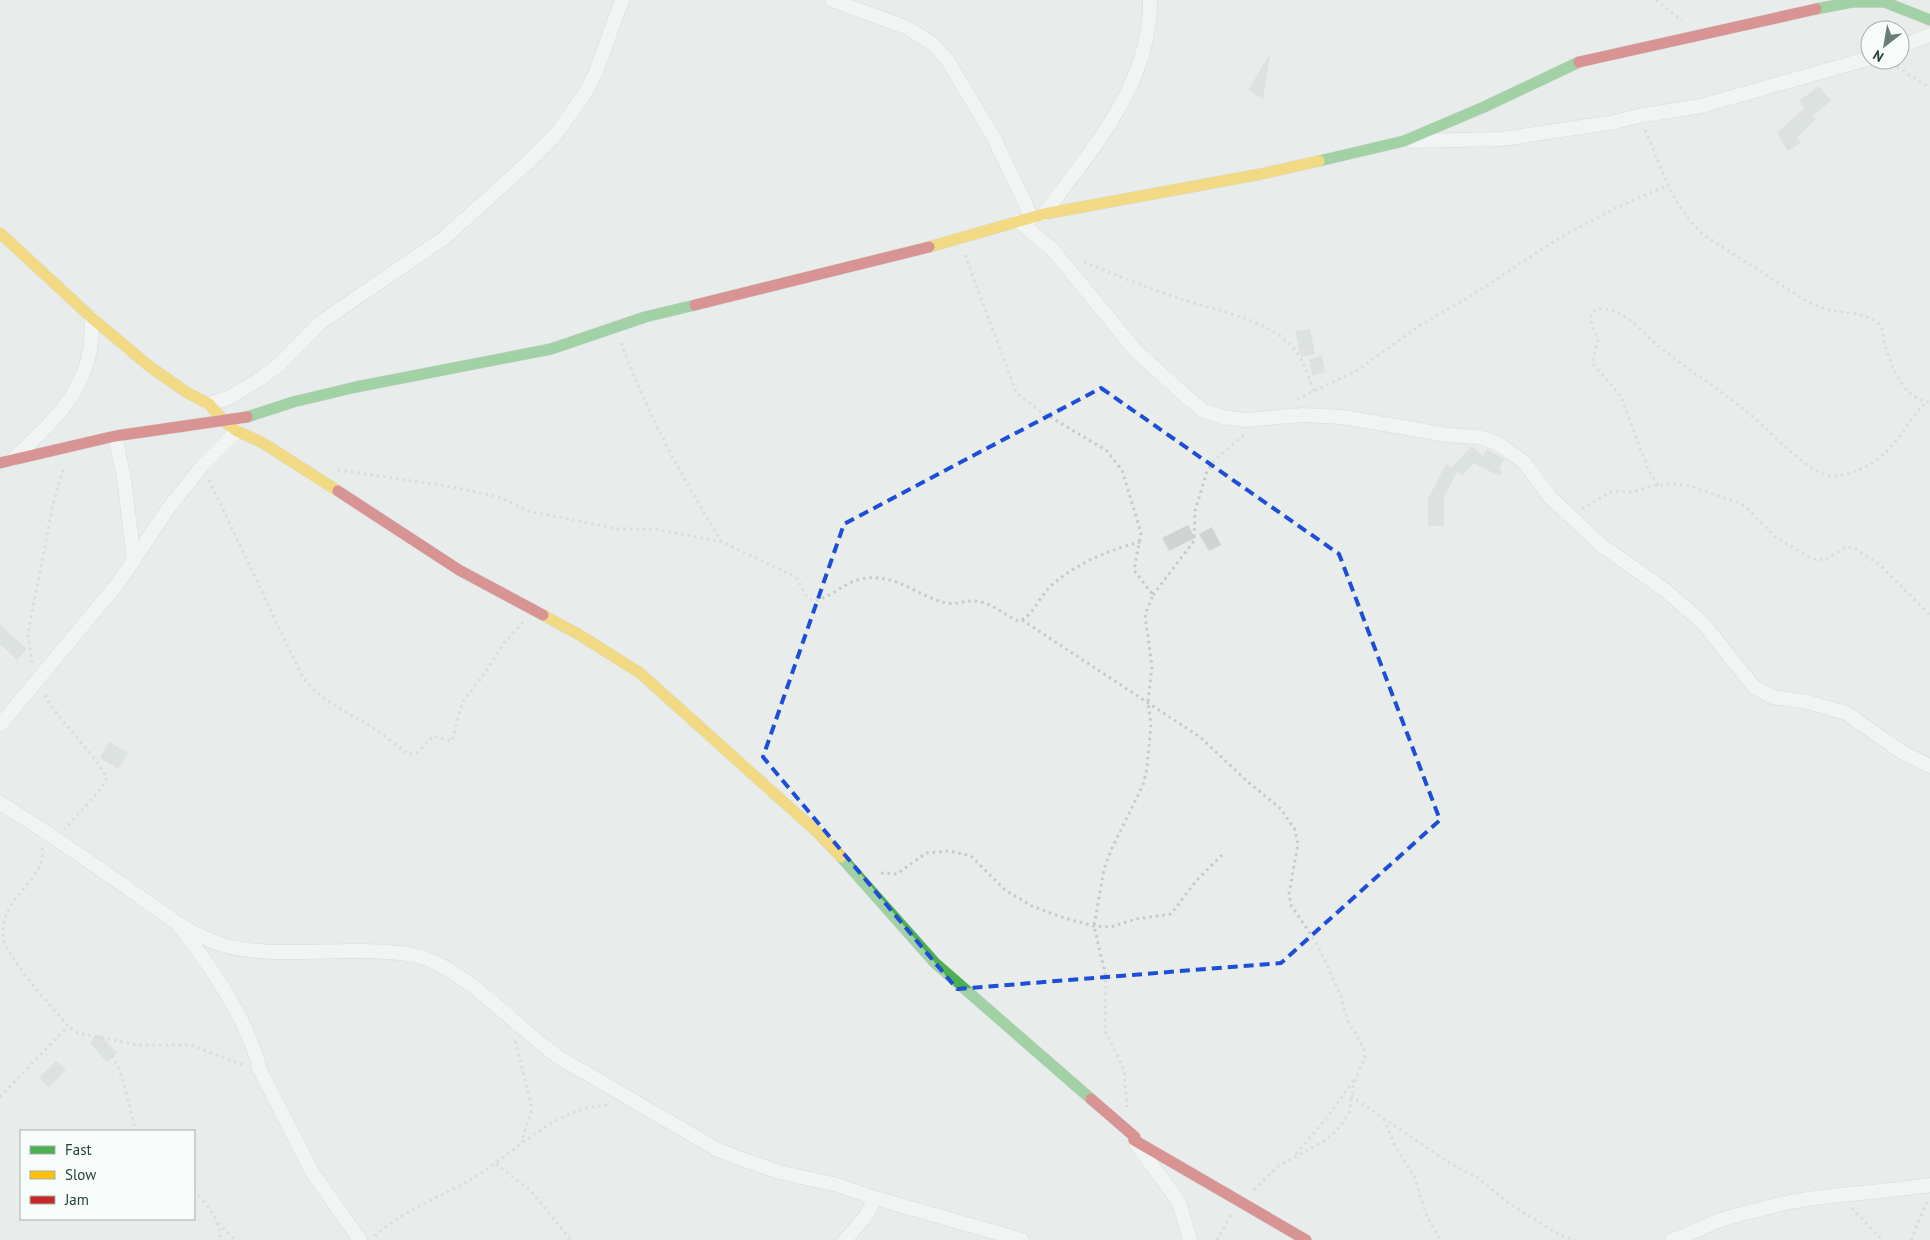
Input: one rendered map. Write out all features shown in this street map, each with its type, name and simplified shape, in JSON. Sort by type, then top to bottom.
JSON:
[{"type":"street","points":[[209,404],[228,398],[279,365],[321,322],[444,238],[524,166],[556,134],[584,95],[596,72],[622,0]]},
{"type":"street","points":[[832,0],[908,28],[934,45],[948,61],[1038,216]]},
{"type":"street","points":[[1038,216],[1092,150],[1116,115],[1142,55],[1147,37],[1150,0]]},
{"type":"street","points":[[6,462],[115,436],[224,422],[253,416],[293,402],[356,387],[550,349],[645,317],[904,254],[1038,216],[1261,174],[1404,141],[1484,108],[1580,60],[1683,40],[1821,7],[1852,2],[1879,1],[1930,20]]},
{"type":"street","points":[[1910,43],[1930,35]]},
{"type":"street","points":[[1404,141],[1502,139],[1590,126],[1701,106],[1860,61]]},
{"type":"street","points":[[1018,221],[1053,250],[1131,345],[1204,411],[1222,417],[1258,420],[1303,415],[1343,417],[1448,435],[1487,439],[1503,447],[1524,462],[1551,498],[1601,545],[1665,590],[1702,622],[1754,687],[1762,693],[1825,706],[1846,713],[1902,752],[1930,766]]},
{"type":"street","points":[[0,233],[92,318],[149,366],[186,392],[209,404],[224,422],[263,443],[460,570],[578,634],[640,673],[817,832],[858,874],[935,963],[1130,1135],[1240,1204],[1306,1240]]},
{"type":"street","points":[[6,462],[46,429],[64,408],[80,380],[90,350],[92,318]]},
{"type":"street","points":[[0,725],[119,582],[167,510],[202,466],[238,431]]},
{"type":"street","points":[[115,436],[126,486],[134,561]]},
{"type":"street","points":[[0,803],[39,826],[177,923],[213,942],[233,948],[262,951],[363,950],[401,953],[430,960],[458,976],[535,1041],[560,1058],[718,1150],[778,1172],[837,1185],[875,1198],[1022,1240]]},
{"type":"street","points":[[177,923],[217,976],[238,1011],[258,1059],[259,1068],[296,1142],[312,1172],[360,1240]]},
{"type":"street","points":[[1130,1135],[1179,1202],[1190,1240]]},
{"type":"street","points":[[1672,1240],[1688,1236],[1714,1223],[1751,1212],[1834,1195],[1893,1191],[1930,1185]]},
{"type":"street","points":[[845,1240],[866,1216],[875,1198]]},
{"type":"path","points":[[1656,0],[1681,19],[1692,35],[1683,40]]},
{"type":"path","points":[[1902,70],[1930,88]]},
{"type":"path","points":[[1638,116],[1680,209],[1704,235],[1808,302],[1827,309],[1844,310],[1880,325],[1892,366],[1907,391],[1928,402],[1890,448],[1870,465],[1837,476],[1826,475],[1803,461],[1758,421],[1656,344],[1631,320],[1612,310],[1596,309],[1590,318],[1598,341],[1592,363],[1621,396],[1642,455],[1658,485]]},
{"type":"path","points":[[1289,403],[1356,371],[1422,324],[1471,296],[1560,238],[1620,206],[1668,185]]},
{"type":"path","points":[[958,238],[974,273],[1016,392],[1032,406],[1106,450],[1122,470],[1140,527],[1140,542],[1134,570],[1153,595]]},
{"type":"path","points":[[1079,260],[1183,300],[1259,325],[1283,337],[1297,352],[1307,367],[1313,391]]},
{"type":"path","points":[[615,328],[640,394],[686,484],[722,542]]},
{"type":"path","points":[[1130,1135],[1124,1069],[1106,1031],[1106,977],[1094,926],[1104,869],[1112,848],[1143,785],[1147,769],[1151,724],[1148,702],[1152,666],[1145,615],[1153,595],[1194,541],[1195,511],[1207,470],[1258,420]]},
{"type":"path","points":[[56,839],[102,787],[107,778],[78,736],[51,706],[38,681],[30,655],[28,632],[53,505],[69,447]]},
{"type":"path","points":[[202,466],[302,676],[311,687],[329,702],[369,725],[408,754],[417,753],[433,736],[452,741],[462,703],[505,642],[534,610]]},
{"type":"path","points":[[330,470],[453,487],[502,498],[528,511],[619,529],[655,529],[722,542],[794,576],[800,581],[806,596],[813,601],[822,600],[843,586],[861,579],[876,578],[898,582],[947,603],[975,601],[984,603],[1014,619],[1022,620],[1200,737],[1248,782],[1281,809],[1291,822],[1298,844],[1289,898],[1294,912],[1317,944],[1339,991],[1348,1021],[1364,1049],[1365,1057],[1351,1096],[1349,1113],[1340,1127],[1326,1140],[1277,1167],[1240,1204],[1224,1225],[1217,1240]]},
{"type":"path","points":[[1571,516],[1608,492],[1632,492],[1658,485],[1680,484],[1690,486],[1739,503],[1747,508],[1775,537],[1813,559],[1825,560],[1845,547],[1854,548],[1880,565],[1930,614]]},
{"type":"path","points":[[1022,620],[1048,589],[1062,578],[1108,550],[1140,542]]},
{"type":"path","points":[[39,826],[44,856],[34,876],[16,894],[9,907],[5,916],[3,936],[19,965],[68,1026],[78,1033],[137,1045],[190,1045],[246,1066]]},
{"type":"path","points":[[858,874],[897,874],[926,853],[949,851],[971,856],[1005,890],[1032,906],[1061,918],[1094,926],[1111,927],[1136,919],[1171,914],[1196,881],[1222,855]]},
{"type":"path","points":[[509,1018],[531,1104],[531,1113],[521,1142]]},
{"type":"path","points":[[0,1097],[68,1026]]},
{"type":"path","points":[[90,1036],[106,1047],[118,1066],[136,1130]]},
{"type":"path","points":[[1294,1156],[1324,1122],[1357,1076]]},
{"type":"path","points":[[1351,1096],[1451,1164],[1477,1177],[1511,1205],[1560,1235],[1575,1240]]},
{"type":"path","points":[[371,1240],[401,1218],[496,1164],[521,1142],[561,1118],[586,1108],[616,1105]]},
{"type":"path","points":[[1384,1118],[1396,1148],[1414,1176],[1428,1219],[1441,1240]]},
{"type":"path","points":[[496,1164],[530,1190],[571,1240]]},
{"type":"path","points":[[195,1192],[235,1240]]},
{"type":"path","points":[[1911,1240],[1930,1194]]},
{"type":"path","points":[[1834,1195],[1852,1208],[1882,1240]]},
{"type":"path","points":[[218,1222],[221,1232],[220,1240]]},
{"type":"highlighted area","points":[[1101,388],[1339,554],[1440,820],[1281,963],[957,989],[763,757],[844,524]]},
{"type":"building","points":[[1270,55],[1263,99],[1248,90]]},
{"type":"building","points":[[1819,86],[1831,101],[1812,116],[1816,119],[1797,138],[1801,143],[1788,151],[1777,133],[1804,108],[1799,101]]},
{"type":"building","points":[[1310,329],[1315,354],[1301,357],[1295,331]]},
{"type":"building","points":[[1322,356],[1325,372],[1312,375],[1309,359]]},
{"type":"building","points":[[1472,446],[1483,456],[1487,449],[1504,459],[1499,470],[1502,472],[1499,476],[1474,463],[1462,476],[1457,472],[1444,497],[1444,526],[1428,526],[1428,499],[1446,464],[1454,469],[1452,467]]},
{"type":"building","points":[[1188,525],[1195,538],[1169,551],[1162,538]]},
{"type":"building","points":[[1212,527],[1221,545],[1209,551],[1199,534]]},
{"type":"building","points":[[0,625],[27,649],[17,660],[0,644]]},
{"type":"building","points":[[109,742],[128,753],[118,769],[100,758]]},
{"type":"building","points":[[100,1034],[117,1053],[107,1062],[90,1043]]},
{"type":"building","points":[[56,1061],[66,1070],[49,1087],[39,1078]]},
{"type":"traffic: fast","points":[[1816,9],[1852,2],[1884,2],[1930,20]]},
{"type":"traffic: fast","points":[[1319,161],[1404,141],[1484,107],[1579,62]]},
{"type":"traffic: fast","points":[[247,417],[293,402],[356,387],[551,349],[645,317],[695,305]]},
{"type":"traffic: fast","points":[[841,857],[935,963],[1091,1099]]},
{"type":"traffic: slow","points":[[929,247],[1044,214],[1261,174],[1319,161]]},
{"type":"traffic: slow","points":[[0,233],[92,318],[149,366],[186,392],[209,404],[225,422],[237,431],[263,443],[338,491]]},
{"type":"traffic: slow","points":[[543,615],[578,634],[640,673],[817,832],[841,857]]},
{"type":"traffic: jam","points":[[1579,62],[1816,9]]},
{"type":"traffic: jam","points":[[695,305],[929,247]]},
{"type":"traffic: jam","points":[[0,463],[115,436],[247,417]]},
{"type":"traffic: jam","points":[[338,491],[459,570],[543,615]]},
{"type":"traffic: jam","points":[[1091,1099],[1135,1137],[1134,1140],[1306,1240]]}]
